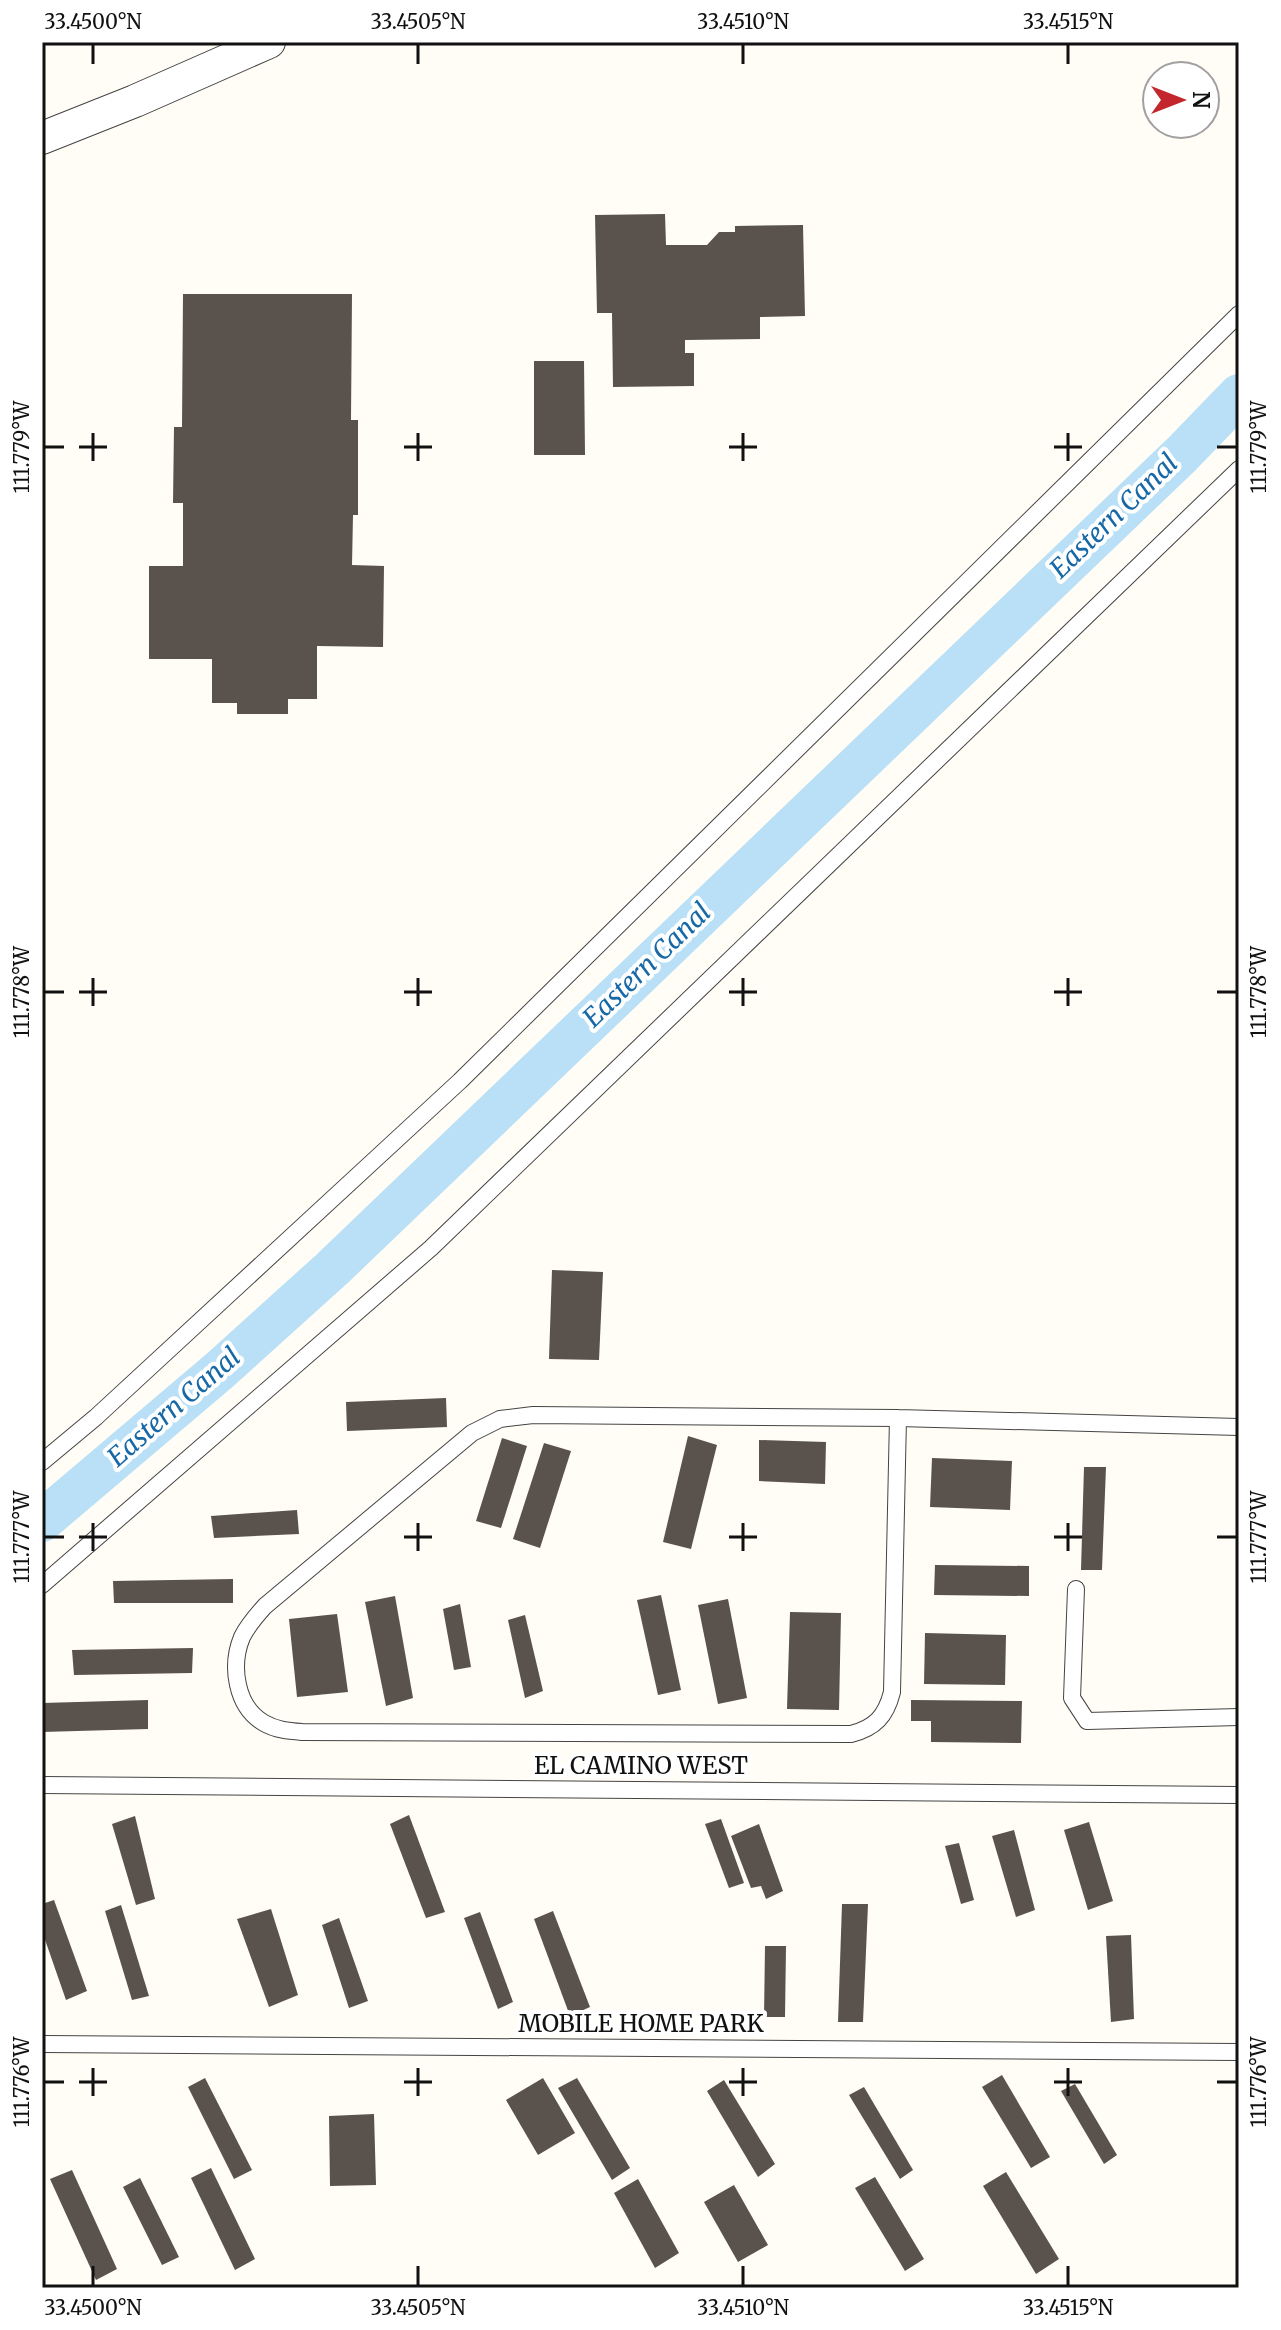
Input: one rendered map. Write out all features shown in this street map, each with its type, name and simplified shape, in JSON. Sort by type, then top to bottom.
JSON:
[{"type":"street","points":[[42,138],[269,42]]},
{"type":"lane","points":[[42,1462],[96,1417],[460,1081],[1239,314]]},
{"type":"lane","points":[[42,1585],[431,1248],[1239,469]]},
{"type":"lane","points":[[898,1418],[892,1692],[883,1715],[864,1730],[851,1734],[302,1732],[266,1724],[252,1714],[243,1700],[237,1685],[237,1662],[241,1641],[257,1614],[484,1426],[517,1415],[898,1418],[1239,1427]]},
{"type":"lane","points":[[1076,1589],[1072,1698],[1087,1721],[1239,1717]]},
{"type":"lane","name":"EL CAMINO WEST","points":[[42,1785],[1239,1795]]},
{"type":"lane","name":"MOBILE HOME PARK","points":[[42,2044],[1239,2052]]},
{"type":"building","points":[[665,214],[666,245],[707,245],[719,232],[735,232],[735,226],[803,225],[805,316],[760,317],[760,339],[685,340],[685,353],[694,353],[694,386],[613,387],[612,313],[597,313],[595,215]]},
{"type":"building","points":[[183,294],[352,294],[351,420],[358,420],[358,515],[353,515],[352,565],[384,566],[383,647],[317,646],[317,699],[288,699],[288,714],[237,714],[237,703],[212,703],[212,659],[149,659],[149,566],[183,566],[183,503],[173,503],[174,427],[182,427]]},
{"type":"building","points":[[534,361],[584,361],[585,455],[534,455]]},
{"type":"building","points":[[552,1270],[603,1272],[599,1360],[549,1359]]},
{"type":"building","points":[[446,1398],[447,1427],[347,1431],[346,1402]]},
{"type":"building","points":[[688,1436],[717,1445],[691,1549],[663,1542]]},
{"type":"building","points":[[502,1438],[527,1446],[501,1528],[476,1521]]},
{"type":"building","points":[[759,1440],[826,1442],[825,1484],[759,1481]]},
{"type":"building","points":[[544,1443],[571,1451],[540,1548],[513,1539]]},
{"type":"building","points":[[932,1458],[1012,1461],[1010,1510],[930,1507]]},
{"type":"building","points":[[1084,1467],[1106,1467],[1102,1570],[1081,1570]]},
{"type":"building","points":[[297,1510],[299,1534],[214,1538],[211,1516]]},
{"type":"building","points":[[935,1565],[1029,1566],[1029,1596],[934,1595]]},
{"type":"building","points":[[233,1579],[233,1603],[114,1603],[113,1581]]},
{"type":"building","points":[[661,1595],[681,1690],[658,1695],[637,1600]]},
{"type":"building","points":[[395,1596],[413,1698],[386,1706],[365,1602]]},
{"type":"building","points":[[728,1599],[747,1698],[718,1704],[698,1605]]},
{"type":"building","points":[[460,1604],[471,1667],[454,1670],[443,1609]]},
{"type":"building","points":[[790,1612],[841,1613],[839,1710],[787,1709]]},
{"type":"building","points":[[337,1614],[348,1692],[297,1697],[289,1619]]},
{"type":"building","points":[[525,1615],[543,1691],[525,1698],[508,1620]]},
{"type":"building","points":[[925,1633],[1006,1635],[1005,1685],[924,1684]]},
{"type":"building","points":[[193,1648],[192,1673],[74,1675],[72,1650]]},
{"type":"building","points":[[148,1700],[148,1729],[42,1732],[42,1703]]},
{"type":"building","points":[[911,1700],[1022,1701],[1021,1743],[931,1742],[931,1721],[911,1721]]},
{"type":"building","points":[[409,1815],[445,1912],[426,1918],[390,1824]]},
{"type":"building","points":[[135,1816],[155,1899],[136,1905],[112,1824]]},
{"type":"building","points":[[721,1819],[744,1883],[729,1888],[705,1824]]},
{"type":"building","points":[[1089,1822],[1113,1901],[1088,1910],[1064,1830]]},
{"type":"building","points":[[759,1824],[783,1891],[766,1899],[761,1886],[751,1888],[731,1836]]},
{"type":"building","points":[[1014,1830],[1035,1910],[1016,1917],[992,1836]]},
{"type":"building","points":[[959,1843],[974,1900],[961,1904],[945,1846]]},
{"type":"building","points":[[54,1900],[87,1991],[66,2000],[42,1931],[42,1904]]},
{"type":"building","points":[[842,1904],[868,1904],[863,2022],[838,2022]]},
{"type":"building","points":[[121,1905],[149,1996],[132,2000],[105,1911]]},
{"type":"building","points":[[271,1909],[298,1995],[269,2007],[237,1919]]},
{"type":"building","points":[[553,1911],[590,2007],[570,2016],[534,1919]]},
{"type":"building","points":[[480,1912],[513,2002],[498,2009],[464,1918]]},
{"type":"building","points":[[339,1918],[368,2001],[349,2008],[322,1925]]},
{"type":"building","points":[[1131,1935],[1134,2019],[1111,2022],[1106,1936]]},
{"type":"building","points":[[765,1946],[786,1946],[785,2017],[764,2017]]},
{"type":"building","points":[[1002,2075],[1050,2157],[1031,2168],[982,2087]]},
{"type":"building","points":[[205,2078],[252,2170],[234,2179],[188,2087]]},
{"type":"building","points":[[543,2078],[575,2133],[538,2155],[506,2100]]},
{"type":"building","points":[[577,2078],[630,2168],[612,2180],[558,2088]]},
{"type":"building","points":[[724,2080],[775,2164],[758,2177],[707,2091]]},
{"type":"building","points":[[1075,2084],[1117,2155],[1104,2164],[1061,2091]]},
{"type":"building","points":[[864,2087],[913,2170],[900,2179],[849,2095]]},
{"type":"building","points":[[374,2114],[376,2185],[330,2186],[329,2116]]},
{"type":"building","points":[[211,2168],[255,2259],[235,2270],[191,2178]]},
{"type":"building","points":[[72,2170],[117,2269],[96,2280],[50,2179]]},
{"type":"building","points":[[1006,2172],[1059,2259],[1036,2274],[983,2186]]},
{"type":"building","points":[[875,2177],[924,2259],[905,2271],[855,2188]]},
{"type":"building","points":[[140,2178],[179,2257],[162,2265],[123,2187]]},
{"type":"building","points":[[638,2179],[679,2253],[655,2268],[614,2193]]},
{"type":"building","points":[[734,2185],[768,2245],[738,2262],[704,2202]]},
{"type":"waterway","name":"Eastern Canal","points":[[42,1521],[220,1370],[333,1268],[1182,454],[1239,395]]}]
